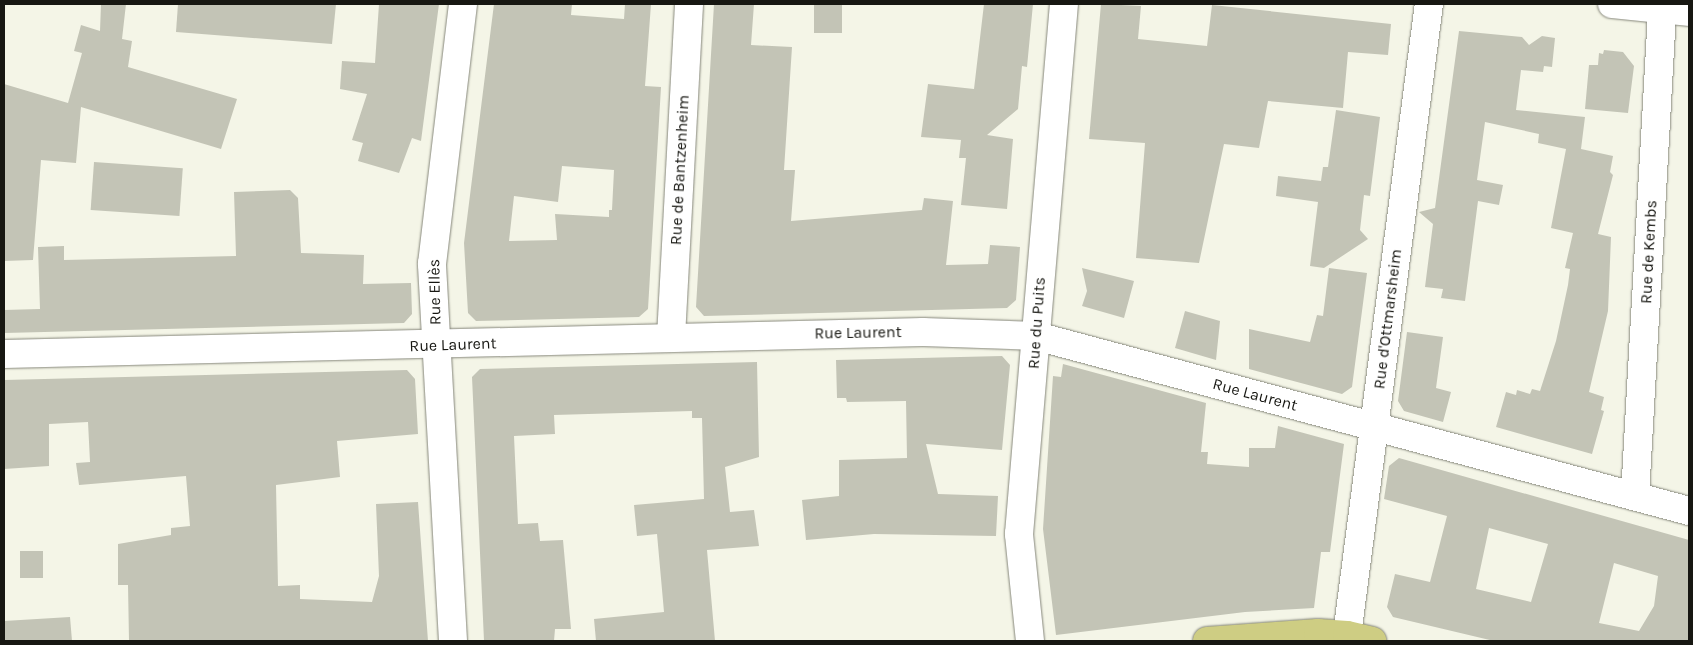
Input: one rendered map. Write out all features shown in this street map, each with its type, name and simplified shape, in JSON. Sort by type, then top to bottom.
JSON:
[{"type":"main road","points":[[1207,641],[1318,634],[1360,638]]},
{"type":"street","name":"Rue Ellès","points":[[453,641],[432,264],[463,4]]},
{"type":"street","name":"Rue de Bantzenheim","points":[[670,337],[689,4]]},
{"type":"street","name":"Rue du Puits","points":[[1030,641],[1019,534],[1064,4]]},
{"type":"street","name":"Rue d'Ottmarsheim","points":[[1360,638],[1374,427],[1429,4]]},
{"type":"street","points":[[1612,4],[1689,12]]},
{"type":"street","name":"Rue de Kembs","points":[[1636,496],[1662,9]]},
{"type":"street","name":"Rue Laurent","points":[[4,354],[436,346],[670,337],[923,332],[1036,336],[1689,511]]},
{"type":"building","points":[[101,4],[126,4],[122,39],[132,41],[128,67],[237,99],[221,149],[81,107],[76,163],[41,160],[33,260],[4,261],[4,84],[68,103],[82,53],[74,51],[81,25],[100,31]]},
{"type":"building","points":[[178,4],[336,4],[332,44],[176,32]]},
{"type":"building","points":[[379,4],[439,4],[421,141],[412,138],[399,173],[358,161],[363,143],[352,140],[367,94],[340,89],[342,61],[375,63]]},
{"type":"building","points":[[494,4],[572,4],[571,15],[624,19],[625,4],[651,4],[645,86],[661,87],[648,309],[639,317],[476,321],[468,313],[464,243]],"holes":[[[562,166],[614,170],[612,210],[609,210],[609,217],[555,214],[557,240],[509,241],[514,196],[558,202]]]},
{"type":"building","points":[[714,4],[754,4],[751,45],[792,47],[784,170],[795,170],[791,221],[922,210],[924,198],[953,201],[946,265],[988,264],[990,245],[1020,247],[1016,300],[1007,308],[704,316],[696,307]]},
{"type":"building","points":[[814,4],[842,4],[842,33],[814,33]]},
{"type":"building","points":[[984,4],[1033,4],[1027,67],[1022,66],[1018,109],[987,135],[1013,139],[1007,209],[961,205],[966,158],[959,158],[961,140],[921,137],[928,84],[974,89]]},
{"type":"building","points":[[1101,4],[1141,6],[1138,39],[1207,46],[1212,5],[1391,24],[1388,55],[1348,52],[1343,108],[1268,101],[1259,148],[1224,144],[1199,263],[1136,258],[1145,143],[1089,139]]},
{"type":"building","points":[[1459,31],[1522,37],[1529,45],[1542,36],[1555,38],[1552,67],[1544,66],[1543,72],[1521,70],[1516,110],[1585,117],[1581,149],[1613,156],[1610,172],[1613,175],[1598,234],[1611,237],[1608,311],[1589,392],[1604,397],[1601,410],[1604,411],[1592,454],[1496,427],[1506,392],[1516,395],[1517,390],[1530,394],[1532,389],[1540,391],[1556,341],[1568,285],[1570,269],[1565,268],[1573,233],[1551,228],[1566,149],[1538,143],[1539,134],[1485,122],[1477,180],[1503,185],[1499,205],[1478,201],[1465,301],[1441,298],[1443,289],[1425,287],[1433,224],[1419,212],[1435,208]]},
{"type":"building","points":[[1604,50],[1623,52],[1634,66],[1628,113],[1585,109],[1589,65],[1598,65],[1599,53],[1603,54]]},
{"type":"building","points":[[1336,110],[1380,117],[1370,196],[1364,195],[1360,230],[1368,239],[1324,268],[1310,266],[1318,202],[1276,196],[1278,176],[1321,181],[1323,167],[1328,167]]},
{"type":"building","points":[[94,162],[183,168],[179,216],[91,210]]},
{"type":"building","points":[[290,190],[298,198],[301,253],[364,255],[363,284],[411,283],[412,314],[404,323],[4,333],[4,310],[40,309],[38,247],[64,246],[64,260],[236,256],[234,192]]},
{"type":"building","points":[[1082,268],[1134,281],[1124,318],[1082,306],[1087,291]]},
{"type":"building","points":[[1329,268],[1367,273],[1352,387],[1342,394],[1249,369],[1249,329],[1310,342],[1317,315],[1323,316]]},
{"type":"building","points":[[1185,311],[1220,321],[1216,360],[1175,348]]},
{"type":"building","points":[[1407,332],[1443,337],[1436,388],[1451,392],[1443,422],[1404,411],[1398,401]]},
{"type":"building","points":[[1002,356],[1010,365],[1002,450],[926,444],[938,494],[998,496],[996,536],[874,534],[806,540],[802,500],[839,496],[839,460],[907,458],[906,401],[847,402],[846,398],[837,398],[836,360]]},
{"type":"building","points":[[757,362],[759,457],[725,467],[730,512],[754,510],[759,546],[707,550],[715,641],[596,641],[594,619],[664,612],[657,534],[637,536],[634,505],[704,499],[702,418],[692,418],[692,411],[554,415],[555,434],[514,436],[518,524],[538,523],[540,541],[563,540],[571,629],[555,629],[554,641],[484,641],[472,377],[480,369]]},
{"type":"building","points":[[1063,364],[1206,403],[1201,452],[1208,452],[1207,464],[1249,467],[1249,448],[1275,448],[1278,426],[1344,444],[1330,552],[1321,552],[1314,608],[1245,612],[1056,635],[1043,529],[1053,376],[1061,377]]},
{"type":"building","points":[[407,370],[415,379],[418,434],[337,441],[340,477],[276,485],[278,586],[300,585],[300,599],[372,602],[379,576],[376,504],[418,502],[428,641],[129,641],[128,585],[118,585],[118,544],[171,535],[171,528],[190,526],[186,476],[79,485],[76,463],[90,462],[88,422],[49,424],[49,466],[4,469],[4,380]]},
{"type":"building","points":[[1399,458],[1689,540],[1689,641],[1494,641],[1393,617],[1387,607],[1395,574],[1430,582],[1447,516],[1384,499],[1389,466]],"holes":[[[1489,528],[1548,544],[1531,602],[1476,589]],[[1614,563],[1658,576],[1654,606],[1639,631],[1599,623]]]},
{"type":"building","points":[[20,551],[43,551],[43,578],[20,578]]},
{"type":"building","points":[[70,617],[72,641],[4,641],[4,621]]}]
